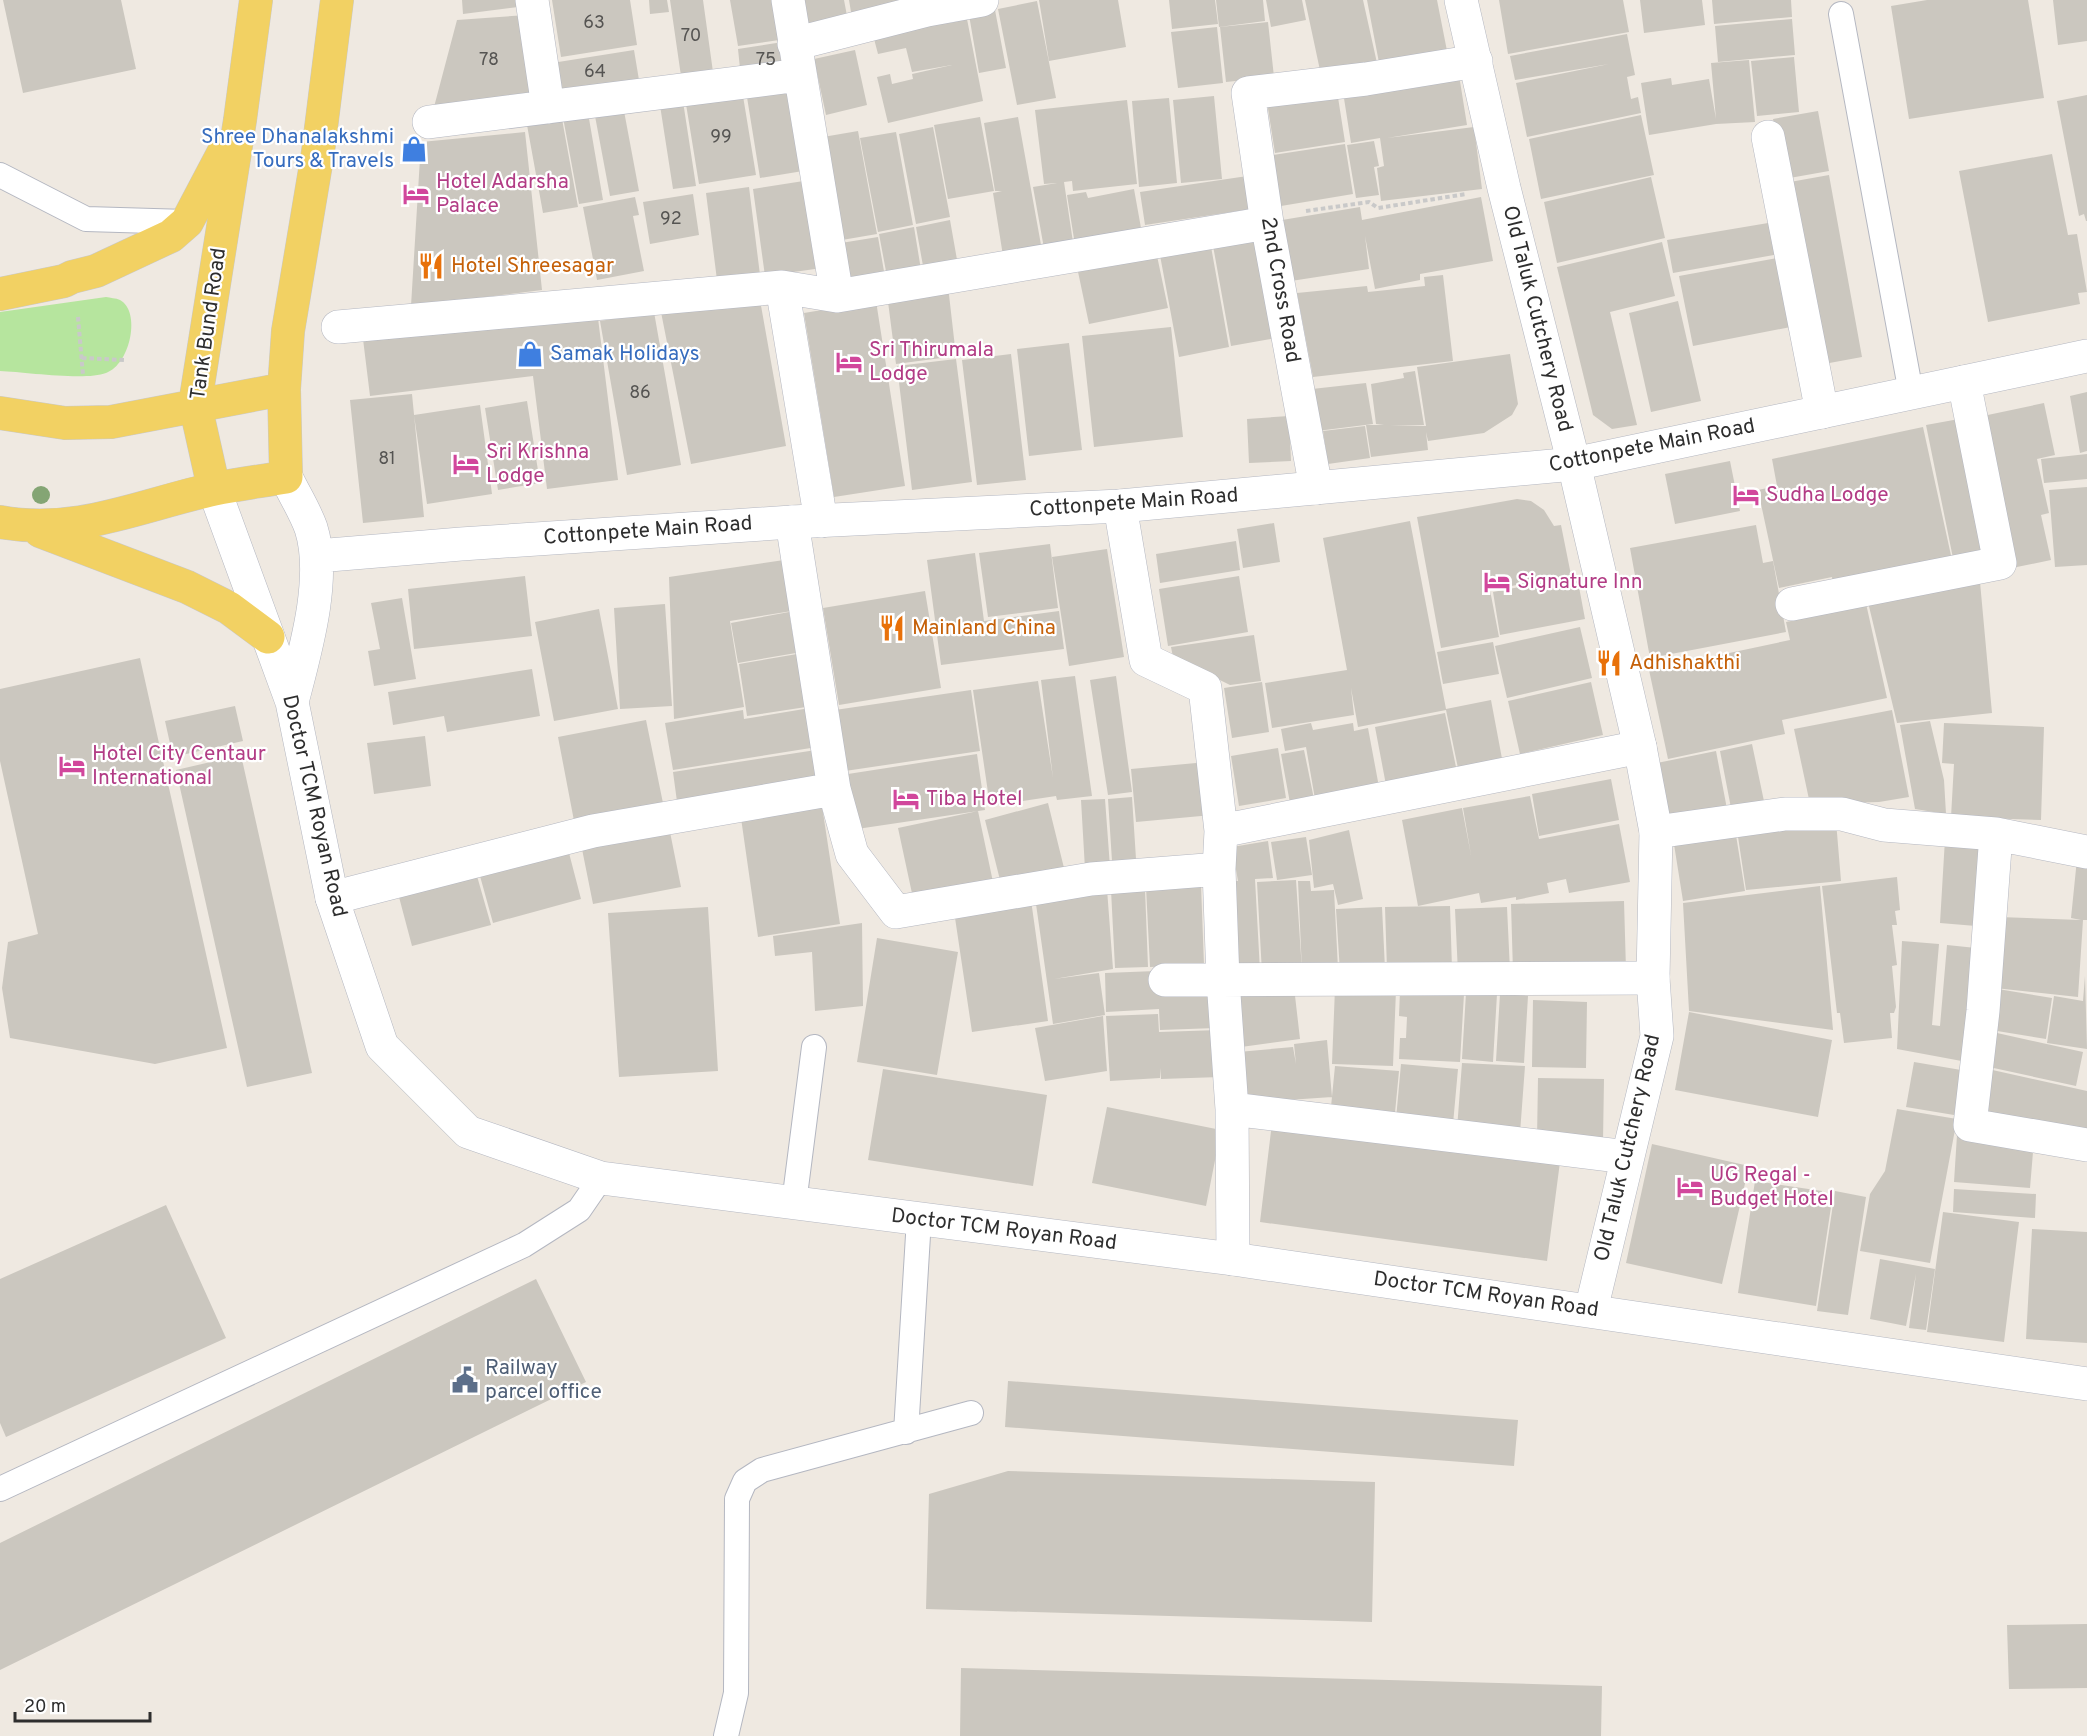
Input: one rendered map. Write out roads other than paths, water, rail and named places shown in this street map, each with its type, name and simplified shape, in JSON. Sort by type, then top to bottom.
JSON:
[{"type":"main road","name":"Tank Bund Road","points":[[214,489],[195,404],[240,120],[256,0]]},
{"type":"main road","points":[[15,525],[77,525],[214,489],[286,477],[284,389],[288,331],[318,152],[337,0]]},
{"type":"main road","points":[[0,294],[96,272],[171,236],[187,222],[240,120]]},
{"type":"main road","points":[[0,413],[65,423],[111,422],[195,404],[284,389]]},
{"type":"main road","points":[[15,525],[187,587],[229,608],[268,637]]},
{"type":"street","points":[[532,0],[548,107]]},
{"type":"street","points":[[788,0],[837,296]]},
{"type":"street","points":[[429,122],[548,107],[797,59],[926,5],[982,0]]},
{"type":"street","name":"Old Taluk Cutchery Road","points":[[1461,0],[1504,188],[1574,464],[1640,747],[1656,832],[1653,978],[1657,1036],[1591,1310]]},
{"type":"street","name":"2nd Cross Road","points":[[1316,488],[1267,220],[1248,93],[1366,79],[1476,61]]},
{"type":"street","points":[[1768,137],[1822,412]]},
{"type":"street","points":[[338,327],[782,287],[837,296],[1267,220]]},
{"type":"street","points":[[782,287],[834,789],[852,854],[896,912],[1091,879],[1219,869]]},
{"type":"street","name":"Cottonpete Main Road","points":[[317,556],[807,521],[1120,506],[1574,464],[2087,356]]},
{"type":"street","points":[[1792,604],[2000,562],[1964,382]]},
{"type":"street","points":[[286,477],[311,527],[317,556],[311,631],[292,702]]},
{"type":"street","name":"Doctor TCM Royan Road","points":[[214,489],[292,702],[332,897],[382,1046],[468,1132],[601,1178],[1233,1259],[2087,1384]]},
{"type":"street","points":[[1120,506],[1146,660],[1205,688],[1221,831],[1219,869],[1222,980],[1232,1109],[1233,1259]]},
{"type":"street","points":[[1221,831],[1640,747]]},
{"type":"street","points":[[332,897],[593,831],[834,789]]},
{"type":"street","points":[[1656,832],[1785,814],[1842,814],[1884,825],[1995,834],[2087,852]]},
{"type":"street","points":[[1995,834],[1983,1011],[1970,1125],[2087,1145]]},
{"type":"street","points":[[1165,980],[1653,978]]},
{"type":"street","points":[[1232,1109],[1627,1157]]},
{"type":"lane","points":[[1841,14],[1911,393]]},
{"type":"lane","points":[[0,175],[86,219],[187,222]]},
{"type":"lane","points":[[794,1203],[814,1047]]},
{"type":"lane","points":[[0,1489],[524,1245],[579,1210],[601,1178]]},
{"type":"lane","points":[[906,1432],[919,1219]]},
{"type":"lane","points":[[726,1736],[736,1693],[736,1499],[739,1490],[751,1475],[762,1470],[971,1413]]},
{"type":"place","name":"Shree Dhanalakshmi Tours & Travels","points":[[414,149]]},
{"type":"place","name":"Hotel Adarsha Palace","points":[[416,194]]},
{"type":"place","name":"Hotel Shreesagar","points":[[431,266]]},
{"type":"place","name":"Samak Holidays","points":[[530,354]]},
{"type":"place","name":"Sri Thirumala Lodge","points":[[849,362]]},
{"type":"place","name":"Sri Krishna Lodge","points":[[466,464]]},
{"type":"place","name":"Sudha Lodge","points":[[1746,495]]},
{"type":"place","name":"Signature Inn","points":[[1497,582]]},
{"type":"place","name":"Mainland China","points":[[892,628]]},
{"type":"place","name":"Adhishakthi","points":[[1609,663]]},
{"type":"place","name":"Hotel City Centaur International","points":[[72,766]]},
{"type":"place","name":"Tiba Hotel","points":[[906,799]]},
{"type":"place","name":"UG Regal - Budget Hotel","points":[[1690,1187]]},
{"type":"place","name":"Railway parcel office","points":[[465,1380]]}]
